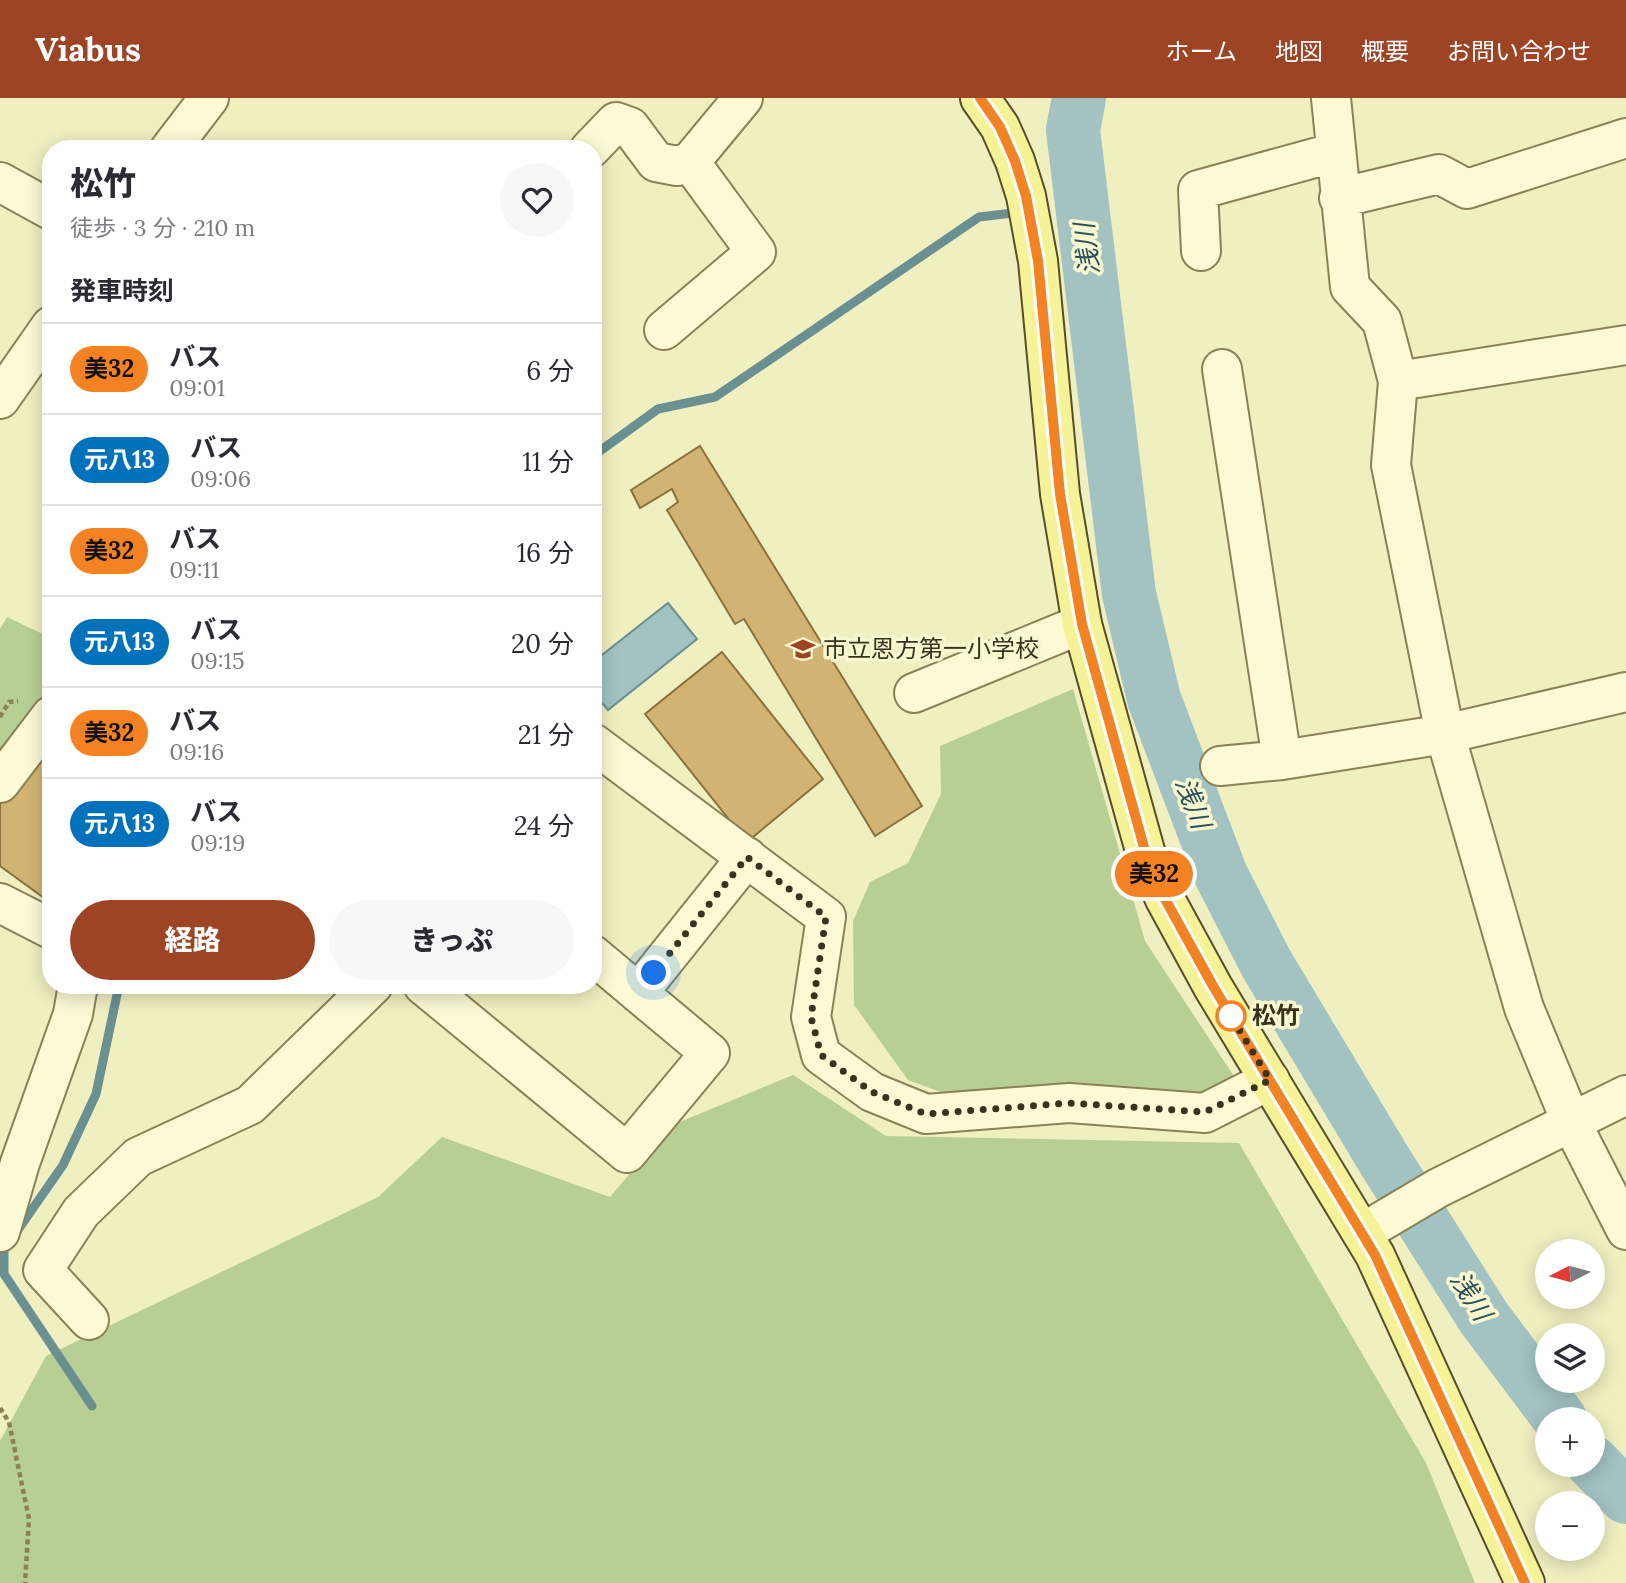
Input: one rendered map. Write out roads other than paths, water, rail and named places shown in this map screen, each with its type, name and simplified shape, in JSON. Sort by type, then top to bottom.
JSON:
[{"type":"main road","points":[[980,98],[1000,127],[1026,196],[1038,261],[1060,494],[1082,624],[1147,858],[1182,931],[1270,1080],[1371,1228],[1375,1255],[1525,1583]]},
{"type":"street","points":[[177,140],[209,98]]},
{"type":"street","points":[[599,140],[616,122],[629,127],[656,162],[677,166],[690,162],[743,98]]},
{"type":"street","points":[[1331,98],[1350,287],[1382,321],[1398,381],[1391,465],[1445,734],[1524,1008],[1572,1124],[1626,1230]]},
{"type":"street","points":[[1339,198],[1439,174],[1467,189],[1626,138]]},
{"type":"street","points":[[1201,251],[1198,190],[1336,152]]},
{"type":"street","points":[[664,330],[756,252],[690,162]]},
{"type":"street","points":[[0,182],[42,205]]},
{"type":"street","points":[[0,399],[42,339]]},
{"type":"street","points":[[1398,381],[1626,345]]},
{"type":"street","points":[[1222,369],[1282,760]]},
{"type":"street","points":[[914,694],[1082,624]]},
{"type":"street","points":[[1220,766],[1282,760],[1445,734],[1626,692]]},
{"type":"street","points":[[0,783],[42,728]]},
{"type":"street","points":[[602,750],[826,917],[811,1017],[821,1055],[872,1092],[926,1114],[1069,1103],[1205,1112],[1270,1080]]},
{"type":"street","points":[[638,993],[747,857]]},
{"type":"street","points":[[0,903],[42,924]]},
{"type":"street","points":[[434,994],[627,1153],[710,1053],[602,963]]},
{"type":"street","points":[[0,1232],[20,1163],[73,1014],[76,994]]},
{"type":"street","points":[[89,1320],[43,1270],[81,1212],[138,1157],[250,1105],[364,994]]},
{"type":"street","points":[[1371,1228],[1438,1188],[1626,1095]]},
{"type":"water","points":[[668,603],[697,639],[608,710],[602,703],[602,655]]},
{"type":"waterway","name":"浅川","points":[[1079,98],[1073,130],[1129,594],[1154,699],[1221,875],[1266,963],[1386,1163],[1484,1318],[1551,1407]]},
{"type":"waterway","points":[[1060,205],[1084,201]]},
{"type":"waterway","points":[[602,449],[658,409],[715,397],[979,217],[1013,213]]},
{"type":"waterway","points":[[92,1406],[4,1274],[4,1250],[63,1165],[96,1094],[117,994]]},
{"type":"waterway","name":"浅川","points":[[1605,1475],[1626,1497]]},
{"type":"place","name":"市立恩方第一小学校","points":[[803,649]]},
{"type":"place","name":"松竹","points":[[1231,1016]]}]
